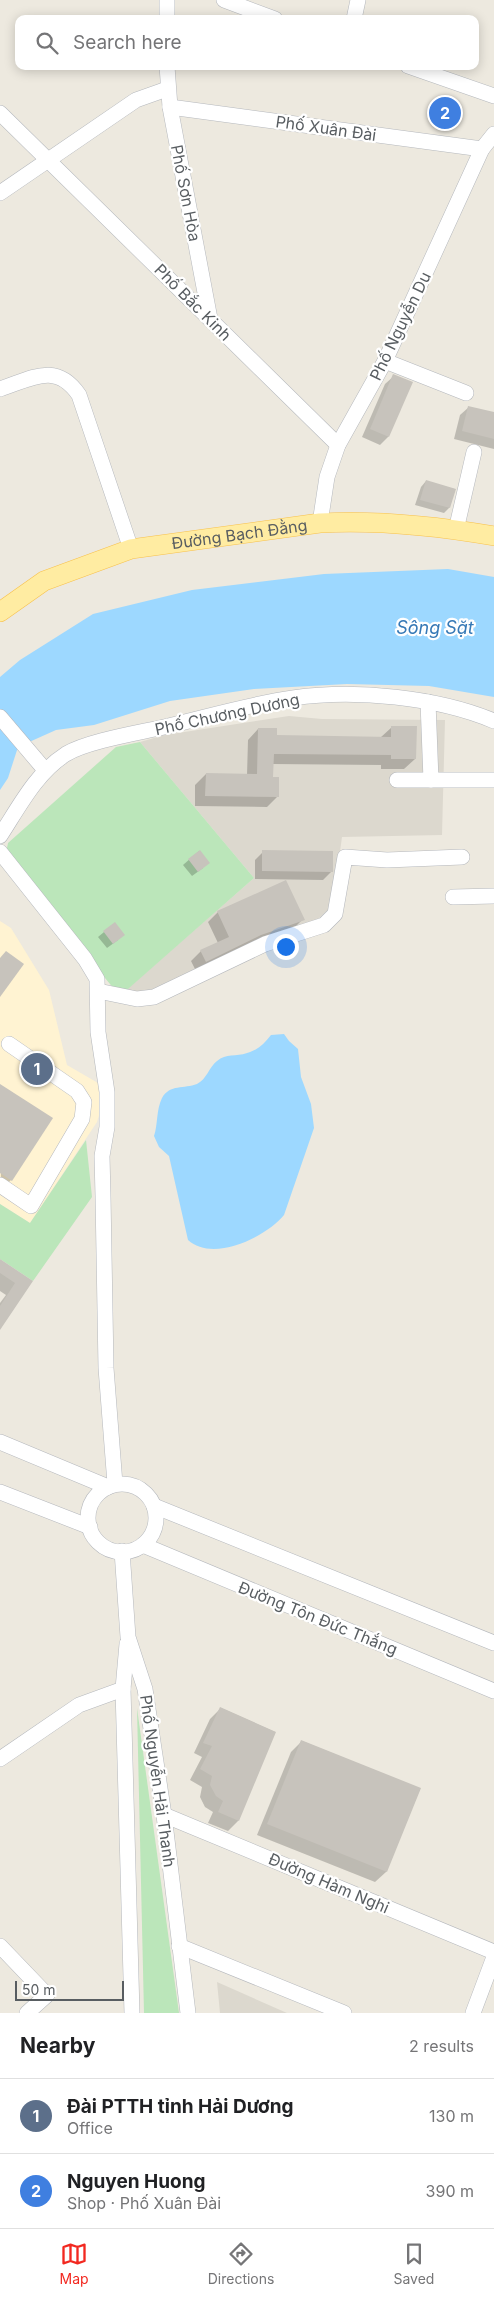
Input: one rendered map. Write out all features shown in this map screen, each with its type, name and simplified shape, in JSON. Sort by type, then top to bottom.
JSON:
[{"type":"main road","name":"Đường Bạch Đằng","points":[[0,612],[44,581],[131,549],[320,523],[348,522],[456,530],[494,536]]},
{"type":"street","points":[[167,0],[167,15]]},
{"type":"street","points":[[355,15],[358,0]]},
{"type":"street","points":[[232,1],[265,15]]},
{"type":"street","name":"Phố Sơn Hòa","points":[[167,70],[170,107],[210,318]]},
{"type":"street","points":[[419,70],[494,96]]},
{"type":"street","points":[[0,192],[136,100],[168,90]]},
{"type":"street","name":"Phố Xuân Đài","points":[[170,107],[482,150]]},
{"type":"street","name":"Phố Bắc Kinh","points":[[0,113],[48,158],[338,445]]},
{"type":"street","name":"Phố Nguyễn Du","points":[[320,523],[327,477],[338,445],[385,361],[482,150],[494,134]]},
{"type":"street","points":[[385,361],[466,393]]},
{"type":"street","points":[[0,389],[47,374],[61,377],[71,384],[79,395],[131,549]]},
{"type":"street","points":[[456,530],[474,452]]},
{"type":"street","name":"Phố Chương Dương","points":[[0,836],[45,770],[68,753],[108,739],[294,698],[354,695],[428,702],[468,710],[494,721]]},
{"type":"street","points":[[428,702],[431,780]]},
{"type":"street","points":[[0,717],[45,770]]},
{"type":"street","points":[[397,780],[494,780]]},
{"type":"street","points":[[0,852],[85,959],[97,979],[98,1032],[107,1092],[107,1127],[102,1156],[106,1368],[112,1486]]},
{"type":"street","points":[[98,991],[137,999],[154,997],[265,944],[324,925],[335,914],[346,857],[386,860],[462,857]]},
{"type":"street","points":[[453,897],[494,896]]},
{"type":"street","points":[[0,1185],[31,1206],[82,1119],[84,1102],[77,1091],[9,1044]]},
{"type":"street","points":[[0,1442],[112,1486]]},
{"type":"street","points":[[130,1484],[144,1491],[154,1506],[157,1518],[153,1533],[143,1545],[129,1552],[114,1551],[100,1544],[91,1532],[88,1517],[91,1502],[101,1491],[112,1486],[130,1484]]},
{"type":"street","points":[[0,1492],[90,1527]]},
{"type":"street","points":[[154,1506],[494,1642]]},
{"type":"street","name":"Đường Tôn Đức Thắng","points":[[143,1545],[494,1691]]},
{"type":"street","name":"Phố Nguyễn Hải Thanh","points":[[122,1552],[128,1637],[145,1689],[164,1815],[188,2013]]},
{"type":"street","points":[[128,1637],[123,1689],[132,2013]]},
{"type":"street","points":[[0,1760],[79,1705],[123,1689]]},
{"type":"street","name":"Đường Hàm Nghi","points":[[164,1815],[494,1952]]},
{"type":"street","points":[[0,1946],[47,1995],[26,2013]]},
{"type":"street","points":[[179,1946],[344,2013]]},
{"type":"street","points":[[473,2013],[494,1957]]},
{"type":"shaded area","points":[[289,716],[322,719],[445,720],[442,835],[342,837],[334,895],[328,910],[318,919],[144,994],[126,990],[254,878],[140,742],[165,735]]},
{"type":"shaded area","points":[[0,921],[11,928],[49,990],[67,1065],[98,1083],[102,1093],[102,1106],[97,1122],[30,1223],[0,1204]]},
{"type":"shaded area","points":[[217,1982],[287,2013],[220,2013]]},
{"type":"green space","points":[[140,742],[254,878],[120,996],[5,858],[8,843],[116,747]]},
{"type":"green space","points":[[86,1140],[92,1197],[33,1281],[0,1259],[0,1204],[30,1223]]},
{"type":"green space","points":[[137,1708],[179,2013],[144,2013]]},
{"type":"water","name":"Sông Sặt","points":[[448,569],[494,577],[494,697],[429,686],[347,684],[254,689],[170,701],[94,725],[56,730],[18,747],[8,778],[0,790],[0,677],[20,660],[93,614],[192,590],[324,574]]},
{"type":"water","points":[[284,1034],[298,1049],[301,1077],[311,1104],[314,1128],[284,1215],[265,1231],[239,1244],[211,1249],[199,1246],[188,1240],[169,1156],[159,1147],[154,1136],[162,1098],[173,1089],[200,1082],[220,1059],[251,1052],[271,1035]]},
{"type":"building","points":[[393,374],[413,382],[389,437],[370,429]]},
{"type":"building","points":[[468,406],[494,412],[494,439],[462,431]]},
{"type":"building","points":[[426,480],[456,489],[450,508],[420,500]]},
{"type":"building","points":[[391,726],[417,726],[416,759],[391,759],[391,755],[274,754],[273,777],[279,777],[279,797],[205,796],[206,773],[257,774],[258,728],[277,728],[277,735],[391,737]]},
{"type":"building","points":[[200,850],[210,863],[198,872],[188,859]]},
{"type":"building","points":[[262,850],[333,851],[333,872],[262,871]]},
{"type":"building","points":[[286,880],[305,920],[261,935],[206,962],[200,950],[229,937],[217,911]]},
{"type":"building","points":[[115,922],[125,935],[113,944],[103,931]]},
{"type":"building","points":[[6,951],[24,964],[0,997],[0,958]]},
{"type":"building","points":[[0,1084],[53,1118],[12,1181],[0,1173]]},
{"type":"building","points":[[0,1259],[33,1281],[0,1330],[0,1306],[15,1283],[0,1273]]},
{"type":"building","points":[[220,1707],[276,1732],[239,1821],[218,1812],[223,1801],[216,1796],[210,1785],[212,1776],[200,1769],[212,1746],[203,1743]]},
{"type":"building","points":[[301,1740],[421,1788],[387,1872],[267,1824]]},
{"type":"place","name":"Nguyen Huong","points":[[445,113]]},
{"type":"place","name":"Đài PTTH tỉnh Hải Dương","points":[[37,1069]]}]
